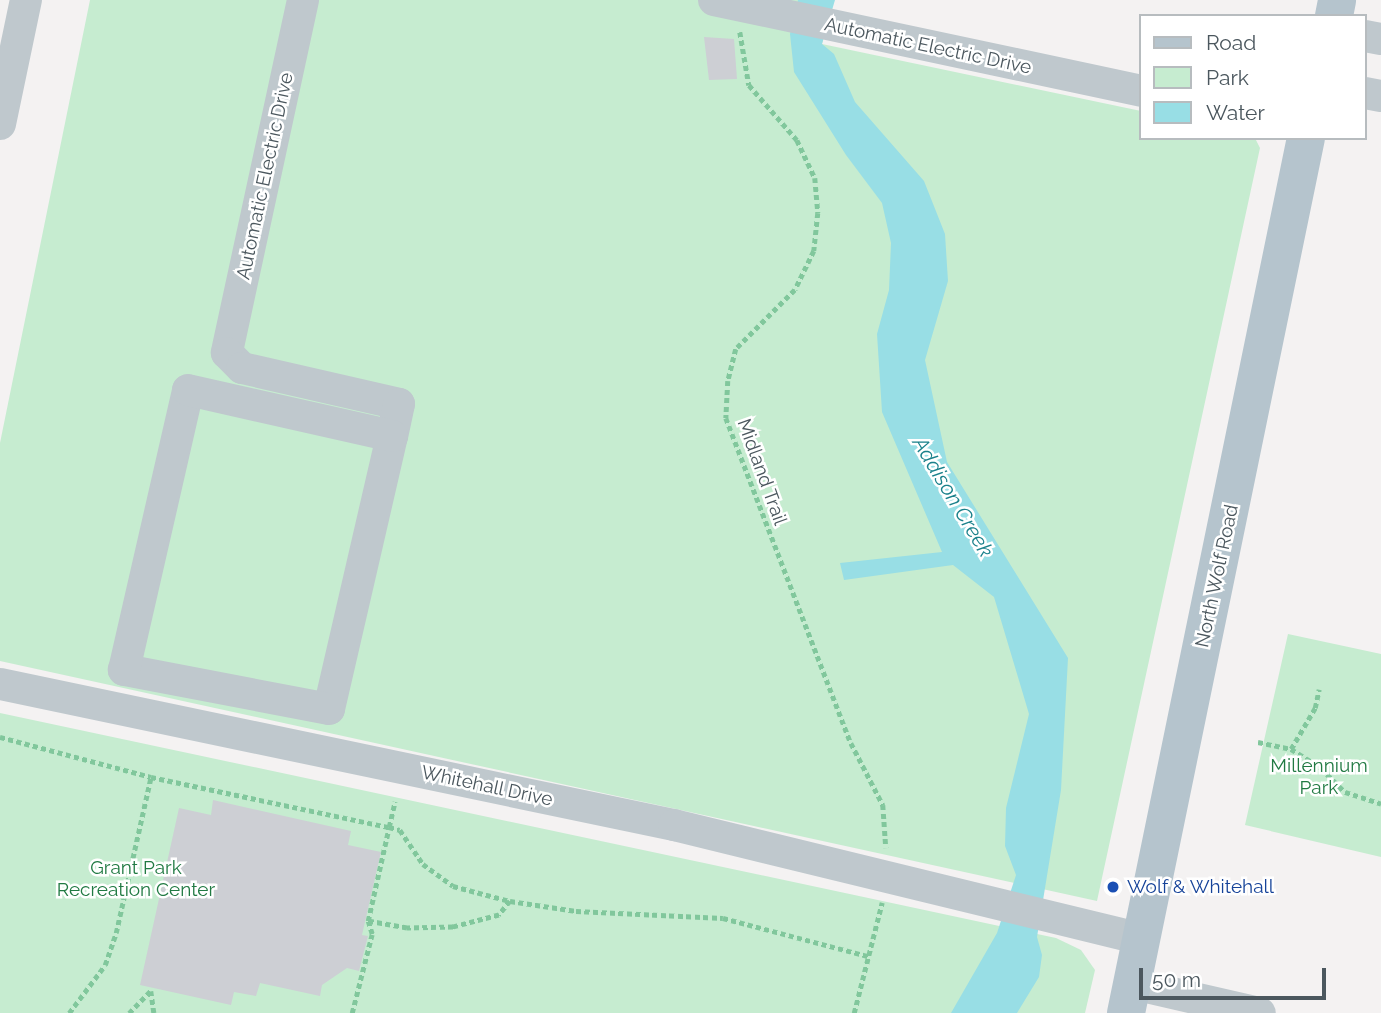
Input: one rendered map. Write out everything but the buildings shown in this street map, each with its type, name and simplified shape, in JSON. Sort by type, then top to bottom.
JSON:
[{"type":"main road","name":"North Wolf Road","points":[[1130,998],[1306,140]]},
{"type":"street","points":[[0,124],[26,0]]},
{"type":"street","name":"Automatic Electric Drive","points":[[303,0],[228,353],[242,368],[399,404],[392,436]]},
{"type":"street","name":"Automatic Electric Drive","points":[[727,3],[1140,91]]},
{"type":"street","points":[[188,390],[392,436],[329,709],[124,670],[188,390]]},
{"type":"street","name":"Whitehall Drive","points":[[0,684],[674,825],[1142,939]]},
{"type":"street","points":[[1130,998],[1260,1013]]},
{"type":"path","name":"Midland Trail","points":[[727,3],[749,85],[797,140],[816,178],[818,213],[814,251],[795,290],[736,349],[728,381],[726,418],[852,743],[883,806],[886,858]]},
{"type":"path","points":[[1291,749],[1315,708],[1319,690]]},
{"type":"path","points":[[0,737],[151,777],[400,830],[423,864],[453,886],[510,901],[576,911],[723,918],[869,956]]},
{"type":"path","points":[[1258,742],[1291,749],[1321,768],[1345,792],[1381,804]]},
{"type":"path","points":[[69,1013],[109,954],[151,777]]},
{"type":"path","points":[[352,1013],[372,934],[368,921],[395,802]]},
{"type":"path","points":[[854,1013],[882,898]]},
{"type":"path","points":[[368,921],[407,928],[453,928],[499,915],[510,901]]},
{"type":"path","points":[[129,1013],[151,990],[154,1013]]},
{"type":"green space","points":[[90,0],[832,0],[822,44],[1140,111],[1140,140],[1256,140],[1260,148],[1097,901],[0,661],[0,443]]},
{"type":"green space","name":"Millennium Park","points":[[1288,634],[1381,654],[1381,857],[1245,825]]},
{"type":"green space","name":"Grant Park Recreation Center","points":[[0,713],[1056,938],[1081,950],[1095,970],[1085,1013],[0,1013]]},
{"type":"water","name":"Addison Creek","points":[[798,0],[835,0],[822,44],[834,54],[855,102],[924,181],[945,234],[948,281],[925,360],[947,462],[1068,658],[1061,790],[1037,937],[1042,955],[1039,977],[1017,1013],[951,1013],[997,933],[1016,875],[1005,846],[1006,808],[1029,714],[994,597],[953,565],[844,580],[840,563],[942,552],[882,412],[877,334],[889,290],[891,243],[882,203],[846,155],[794,72],[790,34]]},
{"type":"place","name":"Wolf & Whitehall","points":[[1113,887]]}]
